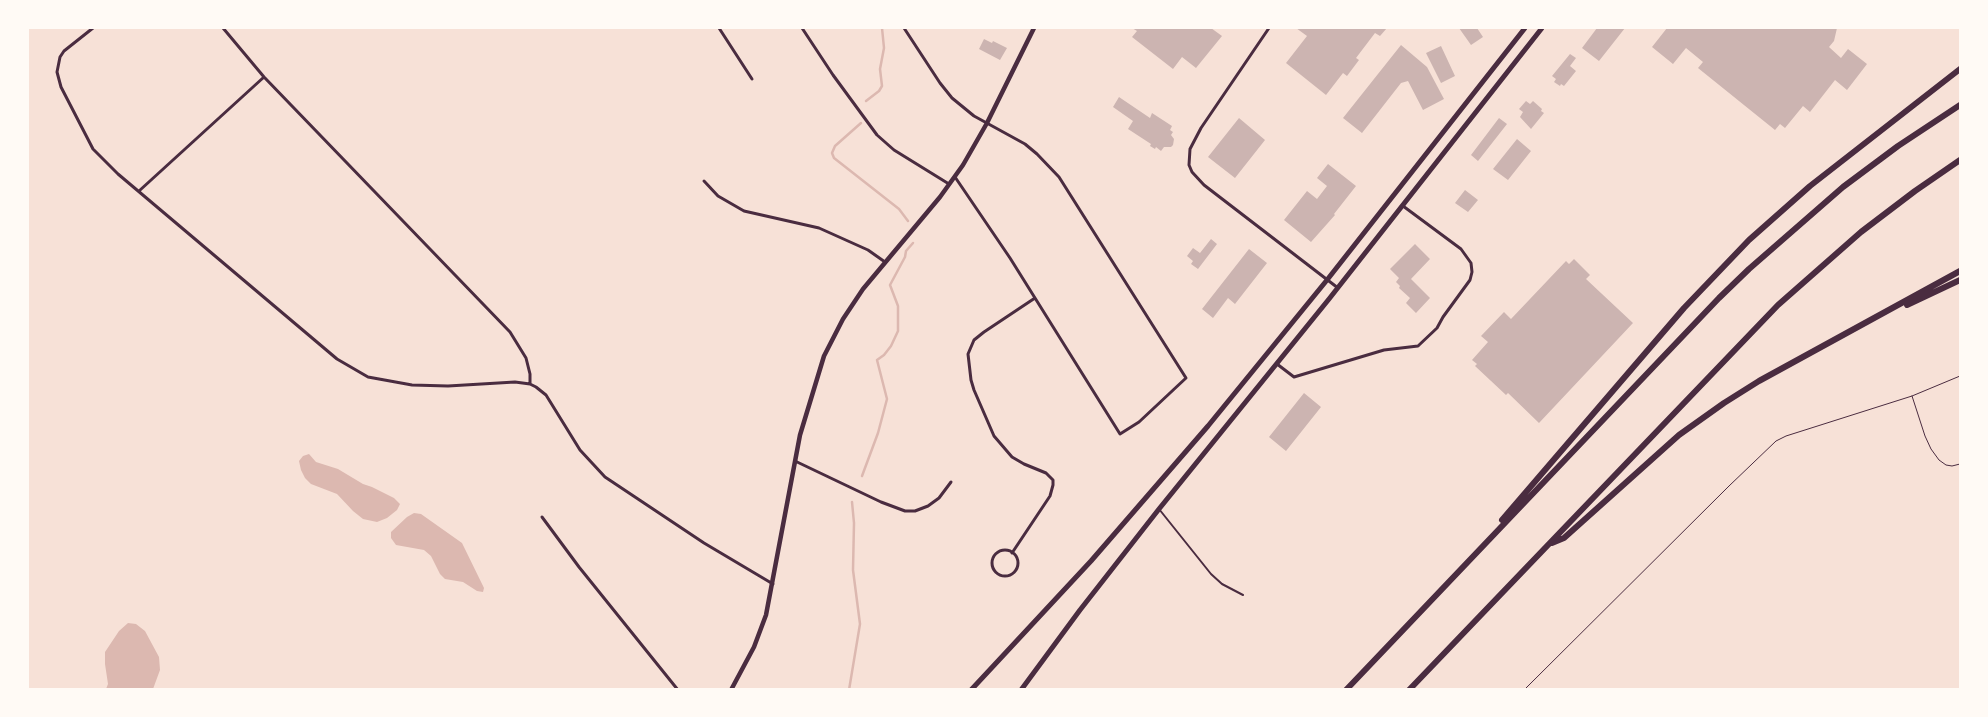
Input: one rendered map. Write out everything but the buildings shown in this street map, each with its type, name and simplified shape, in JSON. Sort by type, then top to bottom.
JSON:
[{"type":"highway","points":[[1452,578],[1668,326],[1734,255],[1810,186],[1960,69]]},
{"type":"highway","points":[[1346,690],[1719,298],[1816,209],[1898,146],[1960,105]]},
{"type":"highway","points":[[1409,690],[1778,304],[1851,240],[1938,175],[1960,161]]},
{"type":"highway","points":[[1548,545],[1564,538],[1680,435],[1713,410],[1759,381],[1960,271]]},
{"type":"highway","points":[[1856,329],[1960,280]]},
{"type":"main road","points":[[971,690],[1091,561],[1180,460],[1327,280],[1525,28]]},
{"type":"main road","points":[[1021,690],[1080,610],[1159,509],[1278,364],[1542,28]]},
{"type":"street","points":[[93,28],[64,51],[58,64],[58,79],[88,143],[118,174],[337,359],[368,377],[412,385],[448,386],[515,382],[530,384],[546,395],[580,450],[605,477],[704,543],[773,584]]},
{"type":"street","points":[[225,28],[264,77],[510,332],[526,358],[530,374],[530,384]]},
{"type":"street","points":[[718,28],[752,78]]},
{"type":"street","points":[[802,28],[850,100],[877,135],[900,154],[950,184]]},
{"type":"street","points":[[904,28],[952,98],[974,116],[1025,144],[1038,154],[1059,177],[1186,378],[1139,422],[1120,434],[1035,298],[955,177]]},
{"type":"street","points":[[731,690],[754,647],[766,615],[794,461],[811,395],[824,356],[852,304],[955,177],[987,123],[1034,28]]},
{"type":"street","points":[[1269,28],[1201,128],[1190,148],[1188,165],[1204,184],[1338,288]]},
{"type":"street","points":[[139,191],[264,77]]},
{"type":"street","points":[[704,180],[718,196],[744,211],[819,228],[868,250],[885,262]]},
{"type":"street","points":[[1278,364],[1294,377],[1384,350],[1418,346],[1437,328],[1443,316],[1470,280],[1472,272],[1471,263],[1461,249],[1403,206]]},
{"type":"street","points":[[1012,553],[1050,496],[1053,485],[1052,480],[1046,473],[1024,464],[1012,456],[994,436],[974,390],[968,354],[974,340],[1035,298]]},
{"type":"street","points":[[794,461],[881,502],[905,511],[928,506],[939,498],[951,482]]},
{"type":"street","points":[[542,517],[678,690]]},
{"type":"street","points":[[1002,551],[1012,553],[1017,562],[1014,572],[1007,576],[997,573],[992,564],[994,557],[1002,551]]},
{"type":"lane","points":[[1159,509],[1212,574],[1222,584],[1243,595]]},
{"type":"path","points":[[1524,690],[1776,441],[1786,436],[1912,396],[1960,376]]},
{"type":"path","points":[[1912,396],[1925,436],[1935,454],[1946,465],[1960,464]]},
{"type":"shaded area","points":[[309,454],[316,462],[338,469],[363,484],[394,498],[400,504],[397,510],[387,518],[377,522],[363,519],[337,494],[311,484],[305,478],[299,461],[303,456]]},
{"type":"shaded area","points":[[414,513],[421,514],[462,543],[484,588],[483,592],[477,591],[463,582],[445,579],[440,574],[431,556],[424,550],[396,545],[391,538],[391,532]]},
{"type":"shaded area","points":[[128,623],[136,624],[145,631],[159,657],[160,670],[153,689],[106,689],[108,684],[105,652],[119,631]]},
{"type":"waterway","points":[[866,101],[879,91],[882,86],[880,69],[884,48],[882,28]]},
{"type":"waterway","points":[[861,123],[835,146],[832,153],[834,158],[899,209],[908,221]]},
{"type":"waterway","points":[[862,476],[878,433],[887,399],[877,360],[891,346],[898,331],[898,306],[890,285],[905,257],[906,251],[913,243]]},
{"type":"waterway","points":[[849,690],[860,624],[853,570],[854,523],[852,502]]}]
